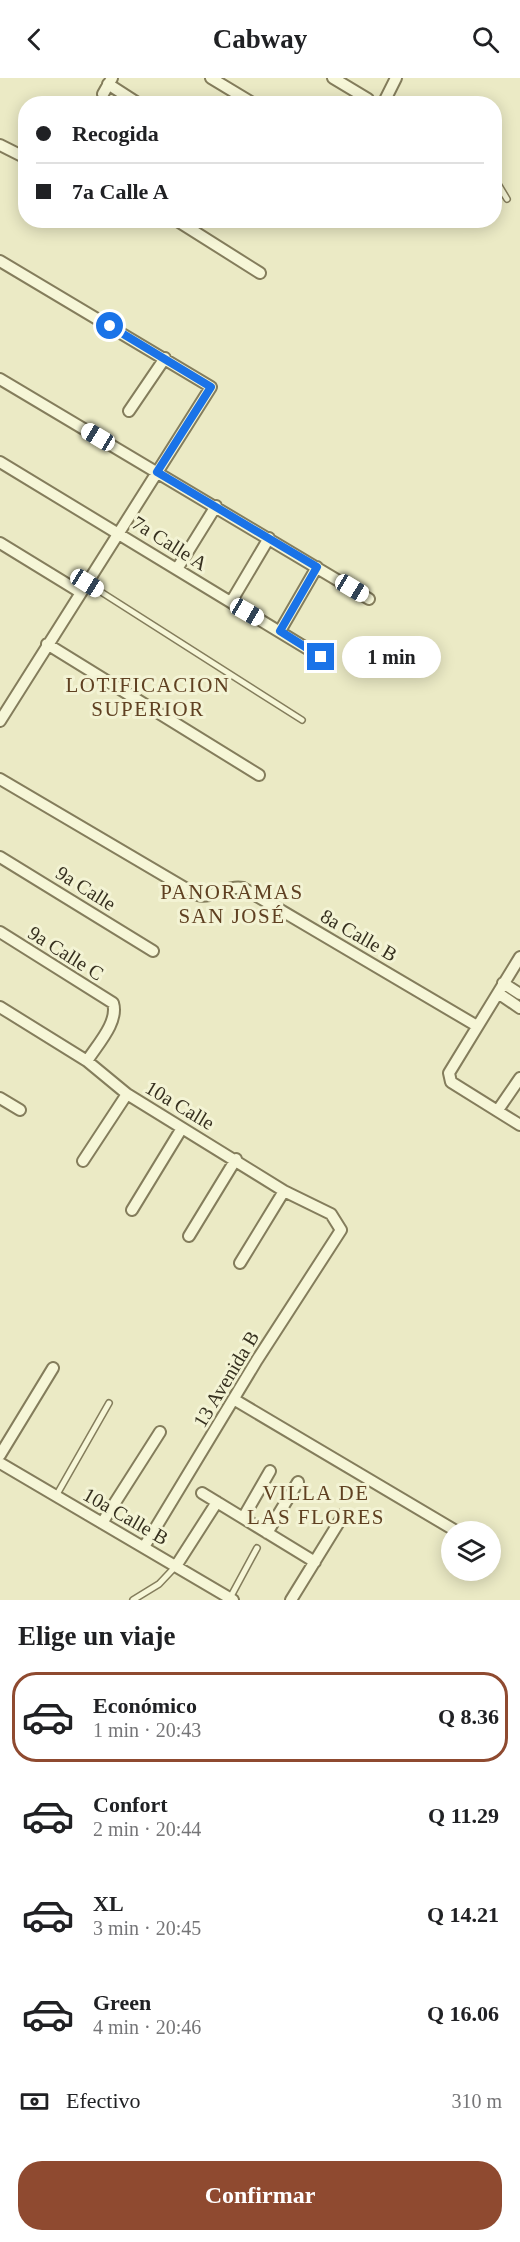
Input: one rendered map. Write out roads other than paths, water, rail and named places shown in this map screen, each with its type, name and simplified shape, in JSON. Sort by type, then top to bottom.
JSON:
[{"type":"street","points":[[211,78],[241,96]]},
{"type":"street","points":[[333,78],[363,96]]},
{"type":"street","points":[[387,96],[396,78]]},
{"type":"street","points":[[108,85],[126,96]]},
{"type":"street","points":[[0,145],[18,154]]},
{"type":"street","points":[[189,228],[260,273]]},
{"type":"street","points":[[0,261],[207,382],[211,387],[47,644],[0,722]]},
{"type":"street","points":[[129,411],[165,358]]},
{"type":"street","points":[[0,379],[369,599]]},
{"type":"street","name":"7a Calle A","points":[[0,462],[321,657]]},
{"type":"street","points":[[177,568],[216,506]]},
{"type":"street","points":[[231,602],[269,538]]},
{"type":"street","points":[[0,543],[84,588]]},
{"type":"street","points":[[280,631],[317,567]]},
{"type":"street","points":[[47,644],[259,776]]},
{"type":"street","name":"8a Calle B","points":[[0,779],[197,895],[210,897],[234,887],[243,888],[477,1026]]},
{"type":"street","name":"9a Calle","points":[[0,857],[153,951]]},
{"type":"street","name":"9a Calle C","points":[[0,932],[113,1004],[115,1011],[112,1021],[87,1061]]},
{"type":"street","points":[[520,957],[448,1073],[451,1082],[520,1125]]},
{"type":"street","points":[[501,988],[520,994]]},
{"type":"street","points":[[501,988],[520,1008]]},
{"type":"street","name":"10a Calle","points":[[0,1007],[87,1061],[127,1094],[236,1159],[284,1191],[330,1214],[341,1230]]},
{"type":"street","points":[[498,1110],[520,1078]]},
{"type":"street","points":[[83,1161],[127,1094]]},
{"type":"street","points":[[0,1098],[20,1110]]},
{"type":"street","points":[[132,1210],[182,1128]]},
{"type":"street","points":[[189,1236],[236,1159]]},
{"type":"street","points":[[240,1263],[284,1191]]},
{"type":"street","name":"13 Avenida B","points":[[144,1547],[235,1400],[257,1360],[341,1230]]},
{"type":"street","points":[[0,1455],[53,1368]]},
{"type":"street","points":[[235,1400],[441,1522]]},
{"type":"street","points":[[102,1523],[160,1432]]},
{"type":"street","name":"10a Calle B","points":[[0,1463],[232,1599]]},
{"type":"street","points":[[243,1518],[270,1471]]},
{"type":"street","points":[[267,1533],[298,1482]]},
{"type":"street","points":[[202,1493],[315,1562]]},
{"type":"street","points":[[176,1566],[217,1502]]},
{"type":"street","points":[[291,1600],[344,1514]]},
{"type":"lane","points":[[502,191],[507,199]]},
{"type":"lane","points":[[84,588],[302,720]]},
{"type":"lane","points":[[57,1496],[109,1403]]},
{"type":"lane","points":[[232,1599],[257,1548]]},
{"type":"lane","points":[[133,1600],[159,1584],[176,1566]]},
{"type":"district","name":"LOTIFICACION SUPERIOR","points":[[148,697]]},
{"type":"district","name":"PANORAMAS SAN JOSÉ","points":[[232,904]]},
{"type":"district","name":"VILLA DE LAS FLORES","points":[[316,1505]]}]
